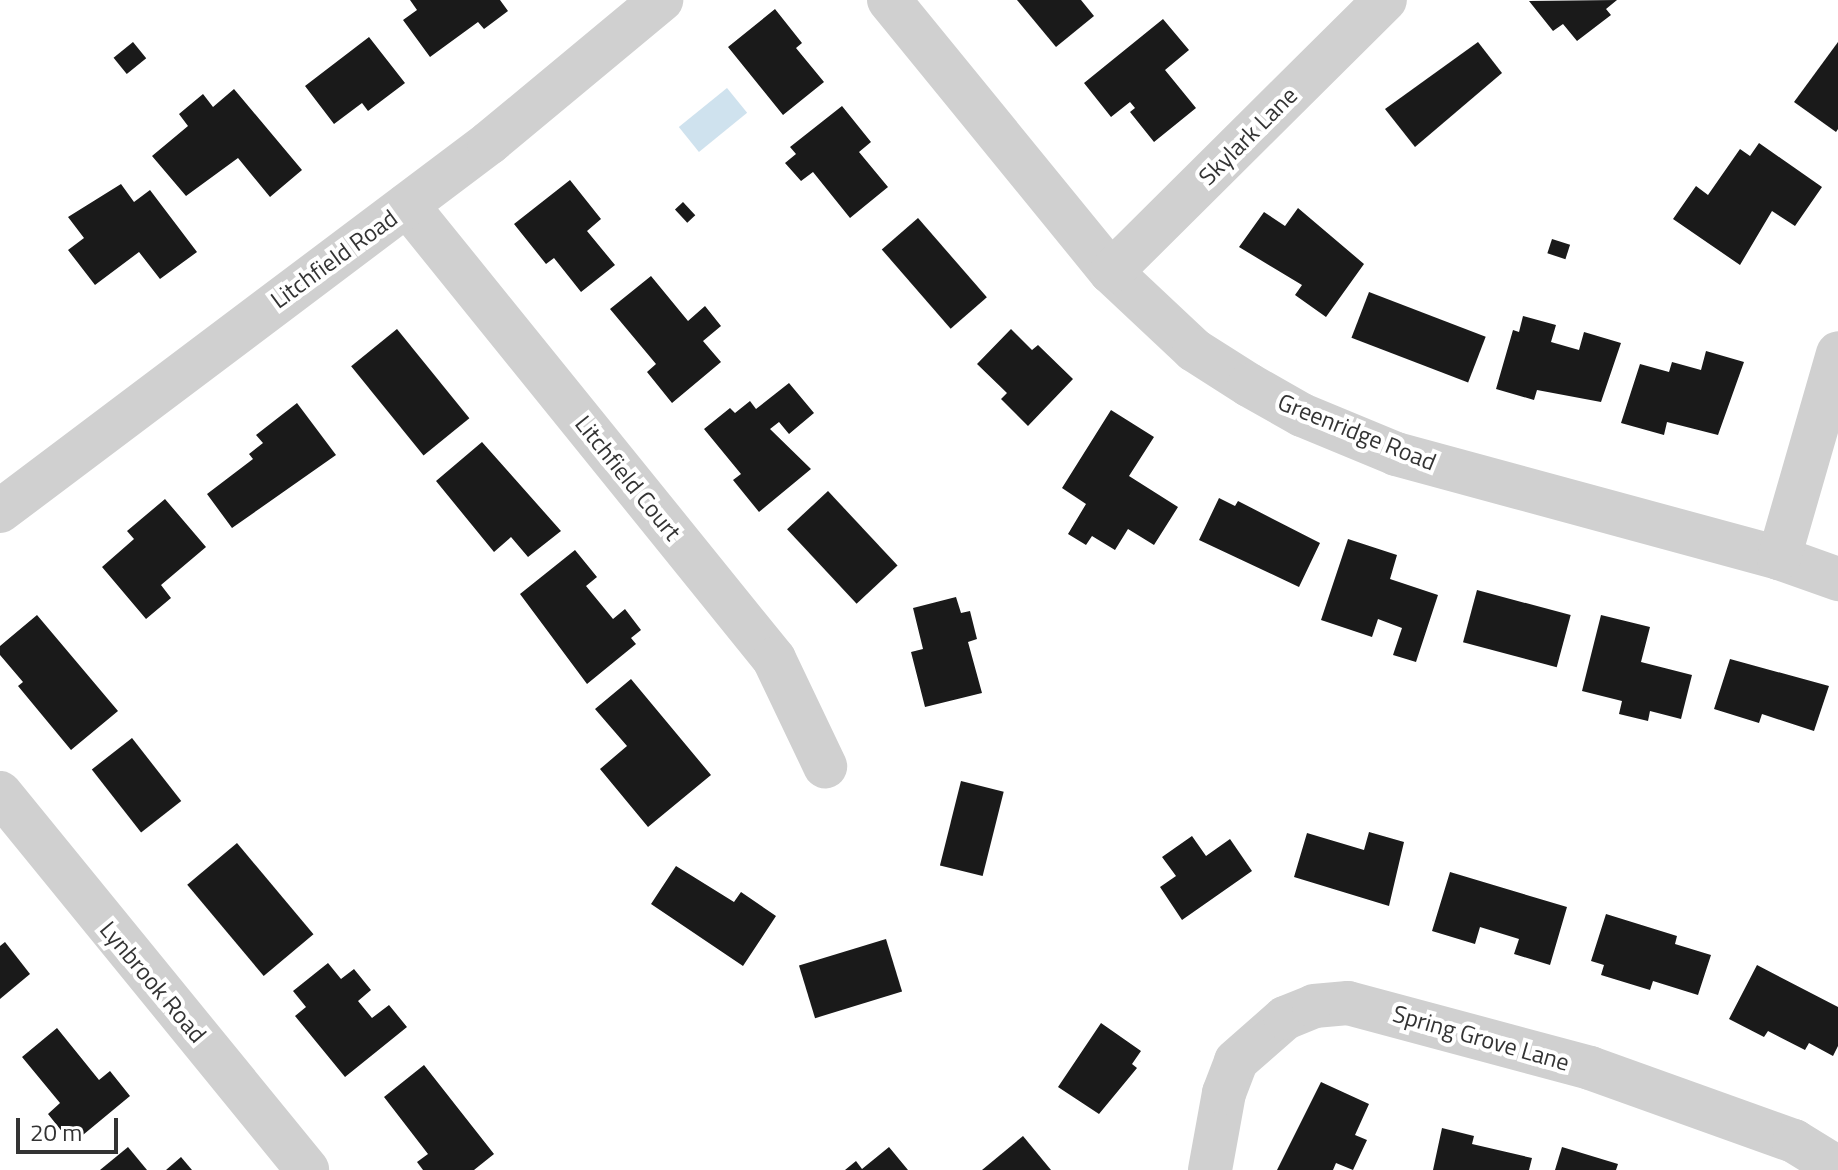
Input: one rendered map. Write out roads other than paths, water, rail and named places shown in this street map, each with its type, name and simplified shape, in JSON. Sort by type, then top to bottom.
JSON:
[{"type":"street","name":"Litchfield Road","points":[[0,511],[407,205],[661,0]]},
{"type":"street","name":"Greenridge Road","points":[[889,0],[1111,272],[1194,350],[1302,415],[1396,454],[1779,558],[1838,579]]},
{"type":"street","name":"Skylark Lane","points":[[1111,272],[1385,0]]},
{"type":"street","name":"Litchfield Court","points":[[407,205],[774,659],[825,766]]},
{"type":"street","points":[[1779,558],[1838,353]]},
{"type":"street","name":"Lynbrook Road","points":[[0,793],[307,1170]]},
{"type":"street","name":"Spring Grove Lane","points":[[1210,1170],[1224,1093],[1236,1061],[1285,1018],[1314,1006],[1348,1003],[1590,1068],[1794,1141],[1838,1168]]},
{"type":"water","points":[[727,88],[747,113],[699,152],[679,127]]}]
